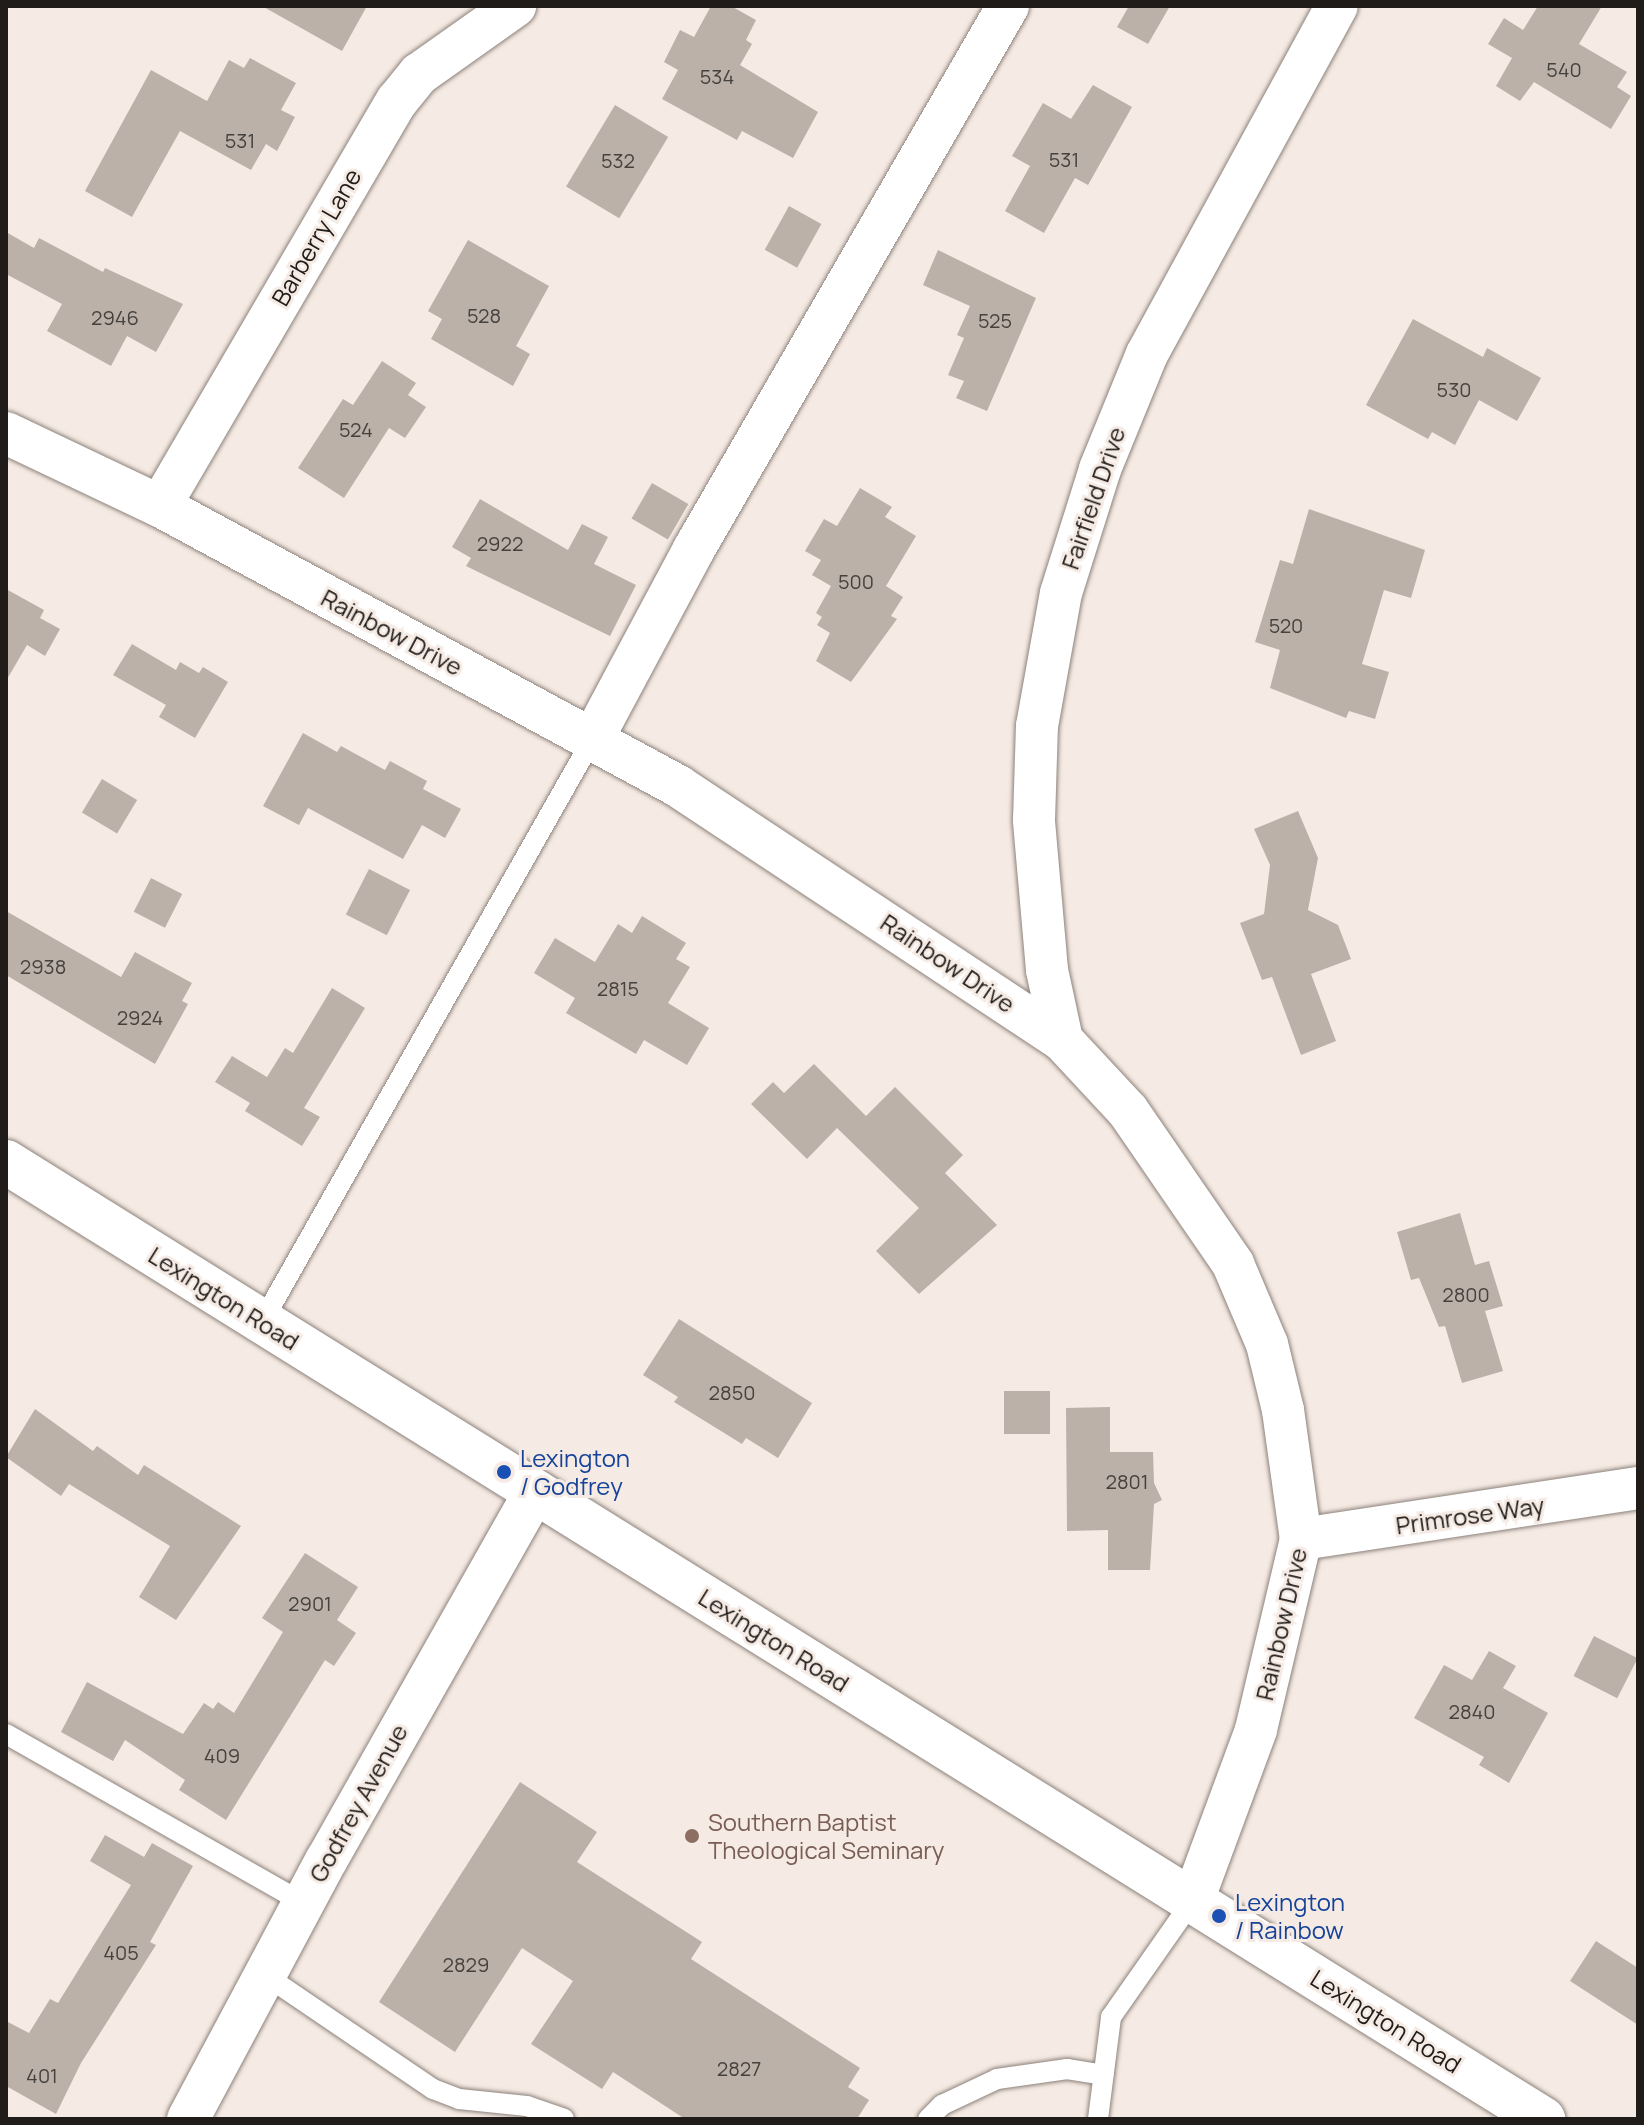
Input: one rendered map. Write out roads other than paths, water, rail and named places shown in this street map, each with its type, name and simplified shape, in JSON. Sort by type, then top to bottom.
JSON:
[{"type":"main road","name":"Lexington Road","points":[[6,1162],[1543,2119]]},
{"type":"street","points":[[592,740],[694,549],[1008,6]]},
{"type":"street","name":"Fairfield Drive","points":[[1062,1040],[1047,970],[1034,820],[1037,726],[1061,593],[1100,469],[1147,354],[1337,6]]},
{"type":"street","name":"Barberry Lane","points":[[160,506],[397,101],[419,74],[465,46],[509,7]]},
{"type":"street","name":"Rainbow Drive","points":[[6,433],[160,506],[678,786],[822,876],[1062,1040],[1128,1111],[1200,1209],[1233,1264],[1273,1371],[1301,1539],[1256,1730],[1193,1900]]},
{"type":"street","name":"Primrose Way","points":[[1301,1539],[1638,1488]]},
{"type":"street","name":"Godfrey Avenue","points":[[188,2119],[303,1903],[535,1492]]},
{"type":"lane","points":[[262,1322],[592,740]]},
{"type":"lane","points":[[6,1734],[303,1903]]},
{"type":"lane","points":[[1098,2119],[1111,2017],[1193,1900]]},
{"type":"lane","points":[[265,1975],[433,2089],[459,2099],[527,2106],[564,2119]]},
{"type":"lane","points":[[928,2119],[942,2105],[997,2079],[1067,2069],[1104,2075]]},
{"type":"place","name":"Lexington / Godfrey","points":[[504,1472]]},
{"type":"place","name":"Southern Baptist Theological Seminary","points":[[692,1836]]},
{"type":"place","name":"Lexington / Rainbow","points":[[1219,1916]]}]
